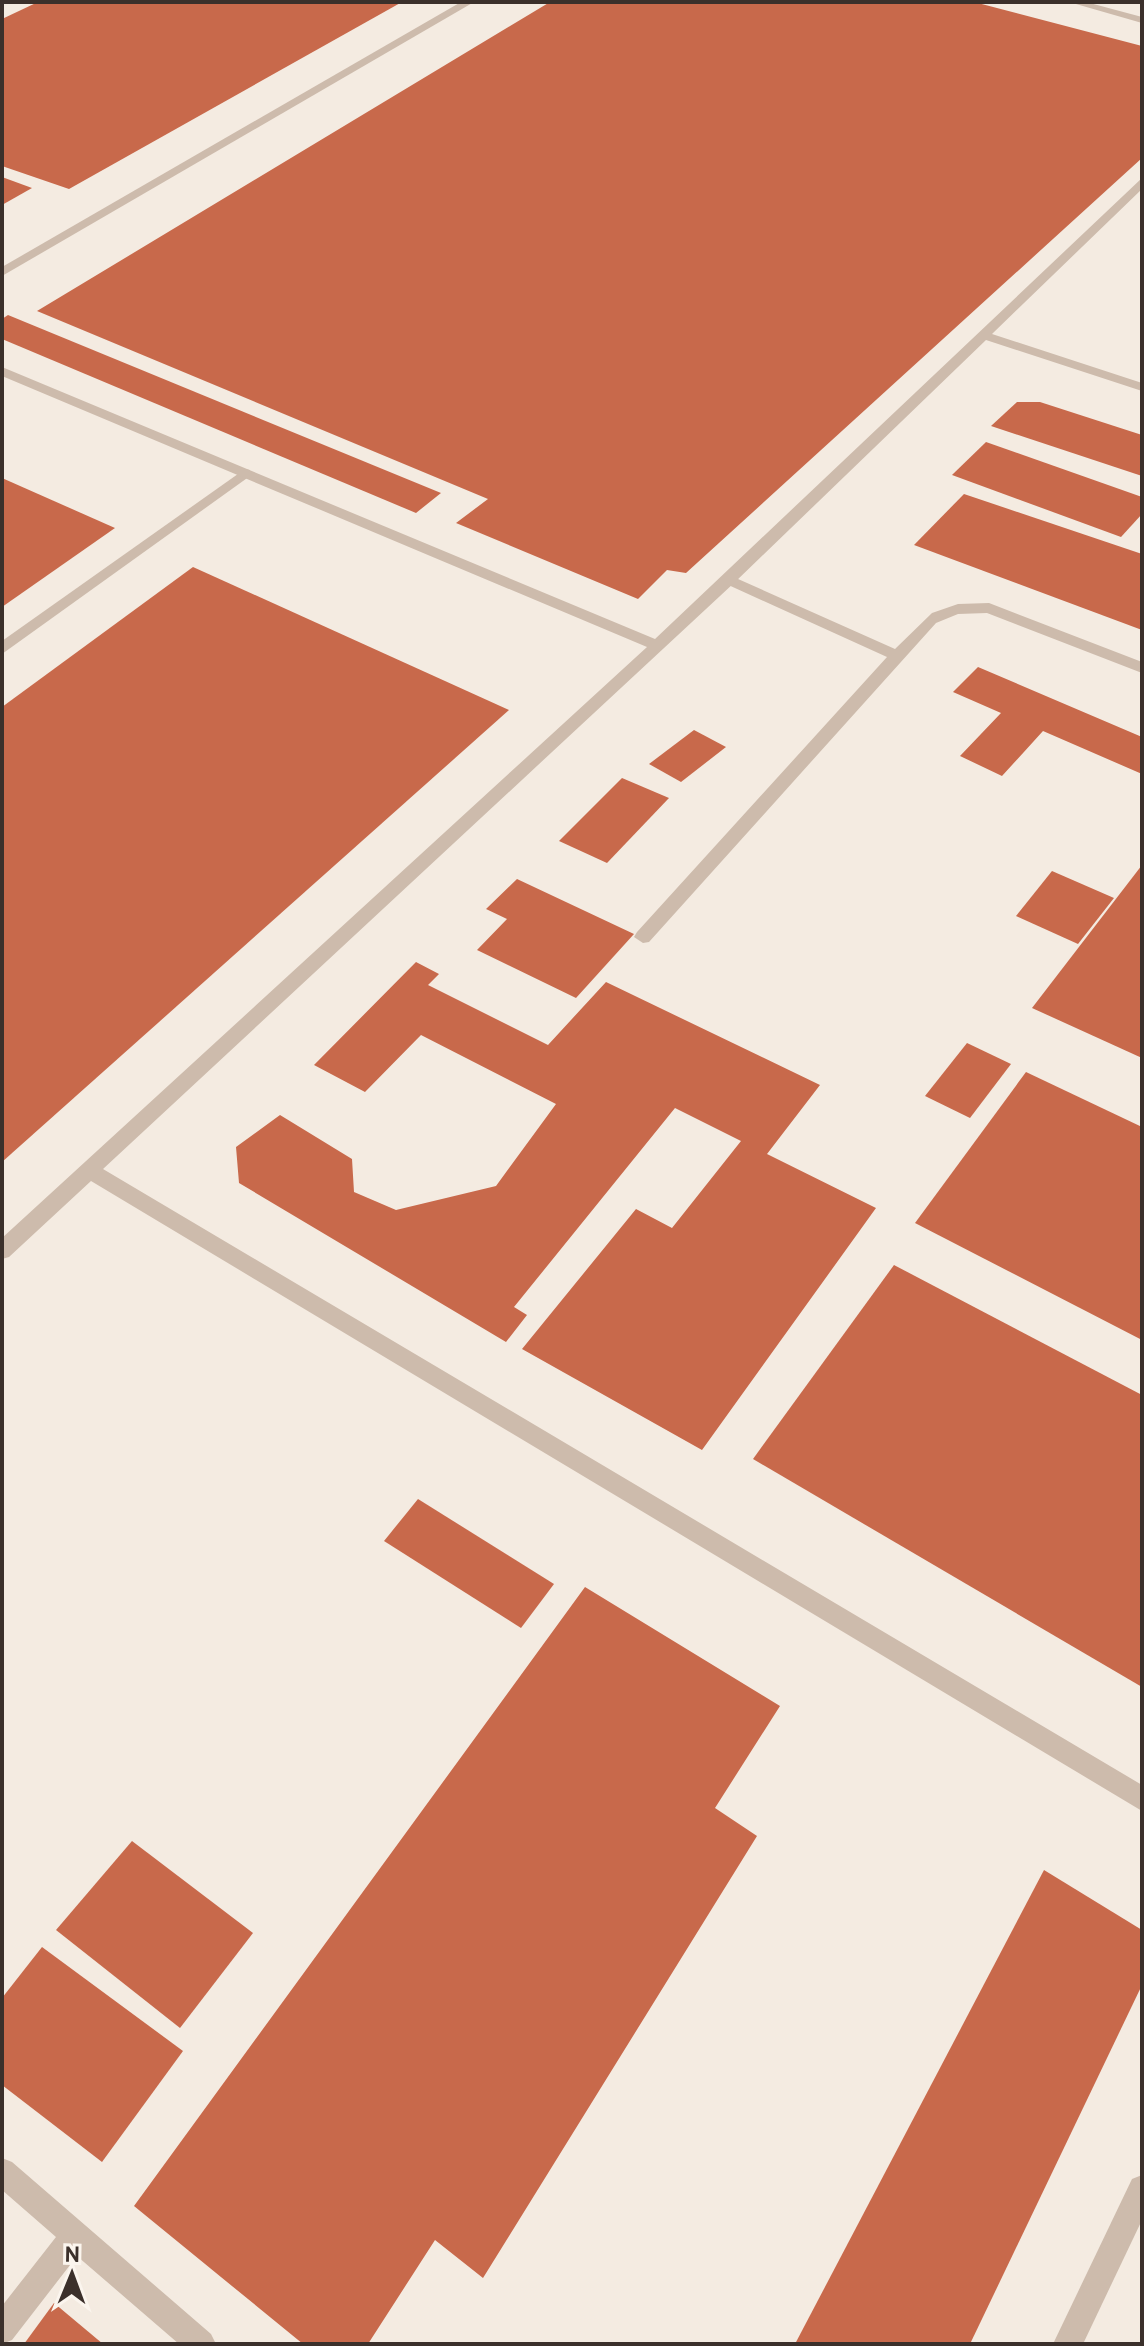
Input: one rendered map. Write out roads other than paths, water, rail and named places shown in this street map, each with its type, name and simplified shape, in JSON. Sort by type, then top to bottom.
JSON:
[{"type":"street","points":[[2,272],[469,2]]},
{"type":"street","points":[[1074,2],[1142,20]]},
{"type":"street","points":[[2,1251],[729,580],[1142,182]]},
{"type":"street","points":[[983,335],[1142,387]]},
{"type":"street","points":[[2,371],[657,646]]},
{"type":"street","points":[[2,649],[245,473]]},
{"type":"street","points":[[729,580],[898,656]]},
{"type":"street","points":[[643,937],[930,620],[945,611],[966,607],[989,608],[1142,668]]},
{"type":"street","points":[[88,1170],[1142,1799]]},
{"type":"street","points":[[2,2172],[201,2344]]},
{"type":"street","points":[[1068,2344],[1142,2189]]},
{"type":"street","points":[[2,2330],[75,2235]]}]
